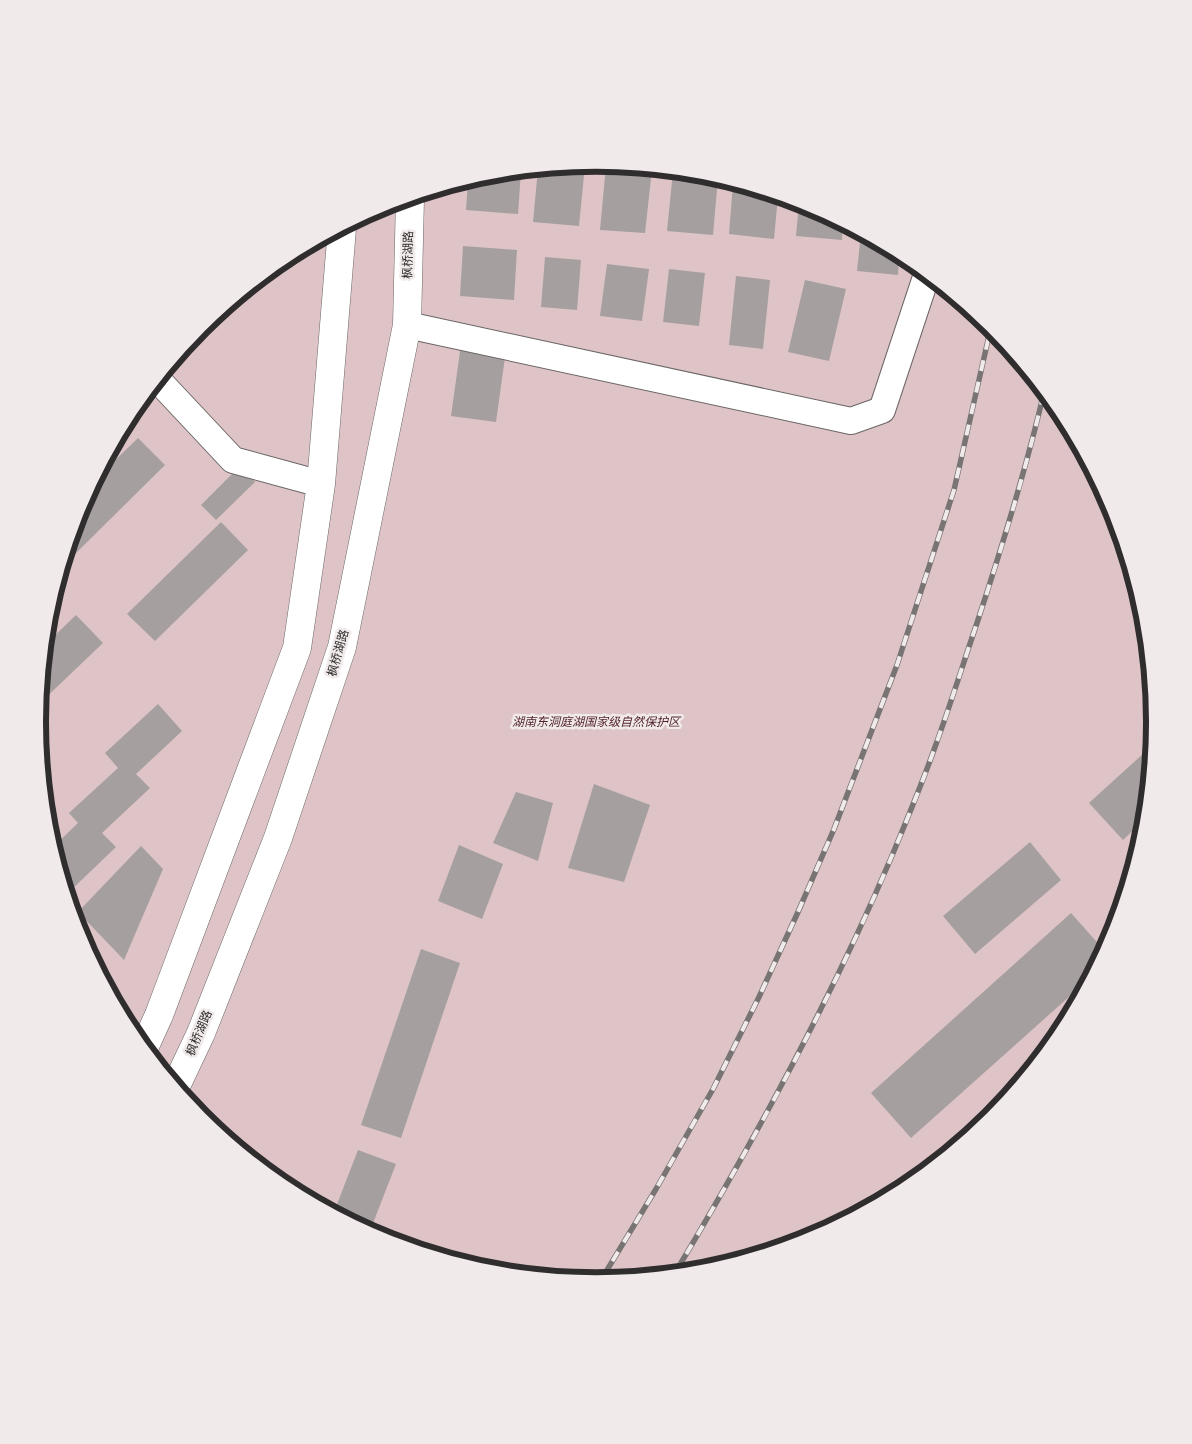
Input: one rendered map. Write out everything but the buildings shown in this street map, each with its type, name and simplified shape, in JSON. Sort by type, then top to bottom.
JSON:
[{"type":"main road","name":"枫桥湖路","points":[[179,1079],[200,1033],[278,838],[342,647],[407,325],[410,205]]},
{"type":"main road","points":[[148,1040],[159,1016],[297,648],[321,484],[341,235]]},
{"type":"street","points":[[407,325],[851,421],[882,410],[925,281]]},
{"type":"street","points":[[162,384],[233,460],[321,484]]},
{"type":"green space","name":"湖南东洞庭湖国家级自然保护区","points":[[560,173],[632,173],[668,177],[738,191],[773,201],[839,229],[871,246],[931,286],[958,309],[985,333],[1032,387],[1072,447],[1089,479],[1117,545],[1127,580],[1141,650],[1145,686],[1145,758],[1141,794],[1127,864],[1117,899],[1089,965],[1072,997],[1032,1057],[1009,1084],[985,1111],[931,1158],[871,1198],[839,1215],[773,1243],[738,1253],[668,1267],[632,1271],[560,1271],[524,1267],[454,1253],[419,1243],[353,1215],[321,1198],[261,1158],[234,1135],[207,1111],[160,1057],[120,997],[103,965],[75,899],[65,864],[51,794],[47,758],[47,686],[51,650],[65,580],[75,545],[103,479],[120,447],[160,387],[183,360],[207,333],[261,286],[321,246],[353,229],[419,201],[454,191],[524,177]]},
{"type":"railway","points":[[606,1272],[713,1089],[759,997],[834,829],[897,665],[954,490],[989,337]]},
{"type":"railway","points":[[680,1265],[734,1172],[817,1017],[843,965],[891,858],[930,761],[977,623],[1013,508],[1042,401]]}]
